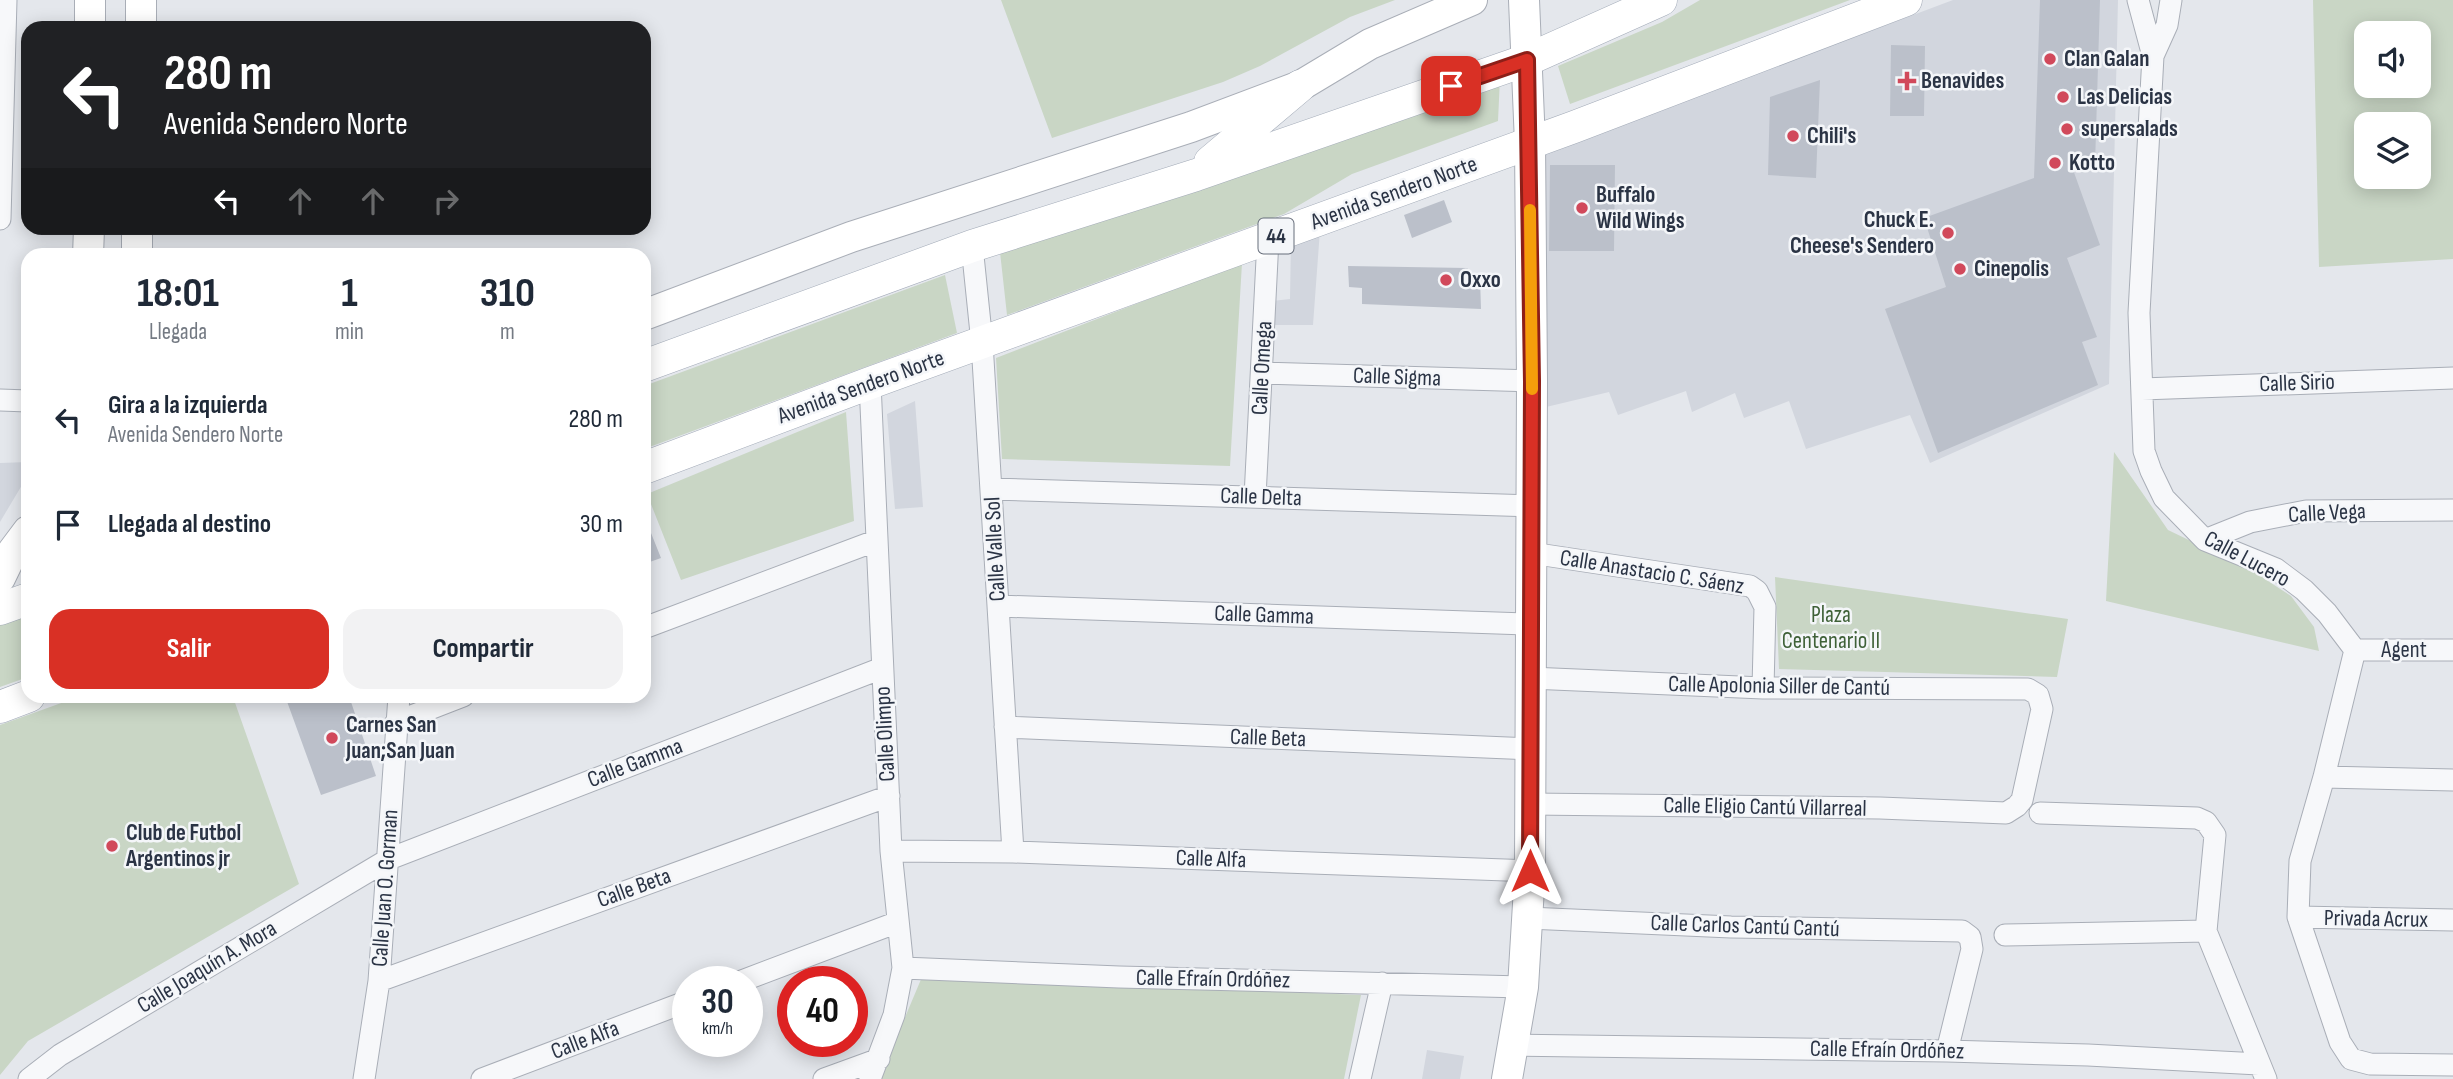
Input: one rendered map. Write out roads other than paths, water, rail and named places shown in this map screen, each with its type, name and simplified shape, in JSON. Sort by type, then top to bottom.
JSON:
[{"type":"main road","points":[[651,363],[972,246],[1196,175],[1527,60],[1661,0]]},
{"type":"main road","name":"Avenida Sendero Norte","points":[[651,465],[1530,143],[1906,0]]},
{"type":"main road","points":[[1196,175],[1300,86]]},
{"type":"main road","points":[[0,609],[21,602]]},
{"type":"main road","points":[[0,707],[21,699]]},
{"type":"street","points":[[0,219],[6,0]]},
{"type":"street","points":[[90,0],[90,21]]},
{"type":"street","points":[[141,0],[141,21]]},
{"type":"street","points":[[651,312],[851,237],[1191,127],[1300,86],[1370,44],[1472,0]]},
{"type":"street","points":[[1507,1079],[1523,987],[1530,871],[1532,381],[1530,143],[1524,0]]},
{"type":"street","name":"Calle Lucero","points":[[2138,0],[2153,57]]},
{"type":"street","name":"Calle Lucero","points":[[2171,0],[2167,25],[2153,57],[2139,313],[2144,451],[2164,498],[2205,540],[2276,569],[2327,612],[2356,650]]},
{"type":"street","name":"Calle Omega","points":[[1255,497],[1268,239]]},
{"type":"street","name":"Calle Valle Sol","points":[[972,246],[982,343],[1013,852]]},
{"type":"street","name":"Calle Sigma","points":[[1262,373],[1532,381]]},
{"type":"street","name":"Calle Sirio","points":[[2142,389],[2453,378]]},
{"type":"street","name":"Calle Olimpo","points":[[870,383],[891,851],[903,968],[894,1015],[870,1079]]},
{"type":"street","points":[[0,400],[21,401]]},
{"type":"street","name":"Calle Delta","points":[[991,489],[1531,506]]},
{"type":"street","name":"Calle Vega","points":[[2205,540],[2250,523],[2306,511],[2453,510]]},
{"type":"street","points":[[651,625],[875,541]]},
{"type":"street","points":[[0,578],[17,546]]},
{"type":"street","name":"Calle Anastacio C. Sáenz","points":[[1531,553],[1750,586],[1765,607],[1763,688]]},
{"type":"street","name":"Calle Gamma","points":[[998,606],[1529,624]]},
{"type":"street","points":[[2356,650],[2300,861],[2298,917],[2340,1042],[2351,1059],[2359,1062],[2453,1065]]},
{"type":"street","name":"Agent","points":[[2356,650],[2453,650]]},
{"type":"street","name":"Calle Gamma","points":[[388,859],[882,668]]},
{"type":"street","name":"Calle Apolonia Siller de Cantú","points":[[1530,678],[1763,688],[2028,689],[2038,695],[2042,709],[2022,800],[2017,806],[2000,814]]},
{"type":"street","name":"Calle Juan O. Gorman","points":[[364,1079],[379,981],[398,703]]},
{"type":"street","points":[[396,722],[445,703]]},
{"type":"street","name":"Calle Beta","points":[[1005,727],[1530,749]]},
{"type":"street","points":[[2324,777],[2453,780]]},
{"type":"street","name":"Calle Beta","points":[[379,981],[889,796]]},
{"type":"street","name":"Calle Eligio Cantú Villarreal","points":[[1530,804],[1880,808],[2000,814]]},
{"type":"street","points":[[2040,813],[2197,818],[2206,822],[2214,835],[2206,931],[2263,1072]]},
{"type":"street","name":"Calle Alfa","points":[[891,851],[1013,852],[1530,871]]},
{"type":"street","name":"Calle Joaquín A. Mora","points":[[29,1079],[60,1055],[388,859]]},
{"type":"street","name":"Privada Acrux","points":[[2298,917],[2453,920]]},
{"type":"street","name":"Calle Carlos Cantú Cantú","points":[[1528,918],[1731,927],[1962,931],[1970,937],[1972,949],[1947,1051]]},
{"type":"street","points":[[763,973],[898,922]]},
{"type":"street","points":[[2005,935],[2206,931]]},
{"type":"street","name":"Calle Efraín Ordóñez","points":[[903,968],[1119,977],[1523,987]]},
{"type":"street","points":[[1360,1079],[1382,983]]},
{"type":"street","name":"Calle Alfa","points":[[482,1079],[672,1007]]},
{"type":"street","name":"Calle Efraín Ordóñez","points":[[1514,1045],[2088,1055],[2263,1072]]},
{"type":"street","points":[[824,1079],[879,1059]]},
{"type":"place","name":"Clan Galan","points":[[2050,59]]},
{"type":"place","name":"Benavides","points":[[1907,81]]},
{"type":"place","name":"Las Delicias","points":[[2063,97]]},
{"type":"place","name":"supersalads","points":[[2067,129]]},
{"type":"place","name":"Chili's","points":[[1793,136]]},
{"type":"place","name":"Kotto","points":[[2055,163]]},
{"type":"place","name":"Buffalo Wild Wings","points":[[1582,208]]},
{"type":"place","name":"Chuck E. Cheese's Sendero","points":[[1948,233]]},
{"type":"place","name":"Cinepolis","points":[[1960,269]]},
{"type":"place","name":"Oxxo","points":[[1446,280]]},
{"type":"place","name":"Carnes San Juan;San Juan","points":[[332,738]]},
{"type":"place","name":"Club de Futbol Argentinos jr","points":[[112,846]]},
{"type":"park label","name":"Plaza Centenario II","points":[[1831,628]]}]
